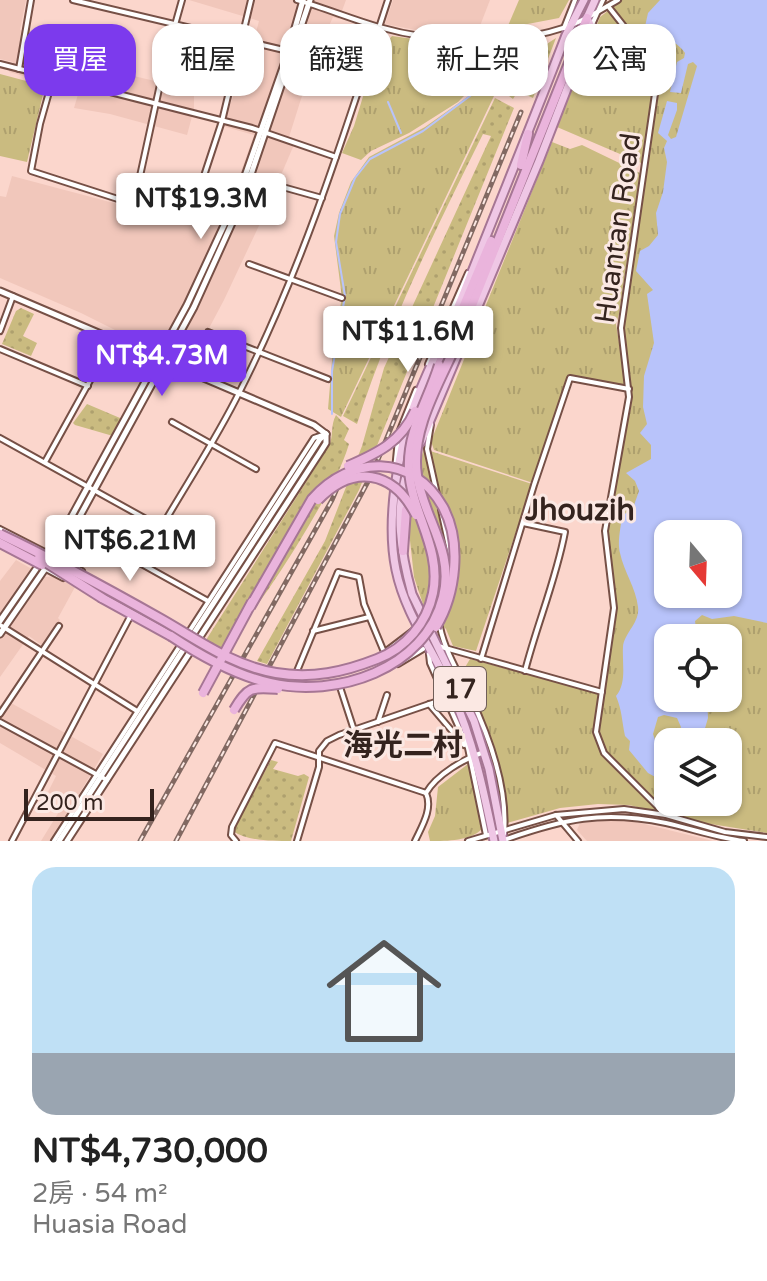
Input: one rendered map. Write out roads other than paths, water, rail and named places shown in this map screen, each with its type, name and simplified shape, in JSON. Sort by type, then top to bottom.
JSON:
[{"type":"highway","points":[[404,652],[438,612],[446,571],[442,547],[417,476],[419,437],[541,128],[589,23]]},
{"type":"highway","points":[[345,671],[391,653],[418,628],[431,603],[434,589],[432,550],[412,491],[410,446],[416,420],[516,179],[528,134]]},
{"type":"highway","points":[[432,550],[414,511],[393,485],[367,476],[352,478],[333,487],[320,498],[303,521],[206,694],[309,497],[337,472],[391,445],[403,433],[439,365]]},
{"type":"highway","points":[[171,636],[252,674],[295,682],[361,672],[424,643],[442,617],[453,578],[454,544],[449,520],[436,497],[412,475],[391,468],[357,468],[336,477],[312,499],[250,607]]},
{"type":"highway","points":[[0,538],[87,577],[240,663],[274,673],[316,675],[362,669],[397,654],[420,633],[429,619],[439,590],[440,566],[435,539],[426,516],[417,506],[406,510],[403,551]]},
{"type":"highway","points":[[0,538],[179,635],[214,650]]},
{"type":"highway","points":[[48,560],[202,655],[257,679],[290,686],[321,686]]},
{"type":"highway","points":[[234,710],[243,695],[253,688],[321,686],[365,676],[399,660],[422,630]]},
{"type":"main road","name":"17","points":[[573,24],[584,0]]},
{"type":"main road","name":"17","points":[[480,753],[451,690],[426,648],[403,551],[400,505],[405,478],[539,161],[595,0]]},
{"type":"main road","name":"17","points":[[497,838],[474,721],[438,646],[422,630],[404,599],[396,572],[391,527],[393,501],[413,410],[467,286],[564,34]]},
{"type":"street","points":[[19,69],[31,0]]},
{"type":"street","points":[[73,0],[175,24],[182,0]]},
{"type":"street","points":[[101,7],[103,0]]},
{"type":"street","points":[[246,24],[251,0]]},
{"type":"street","points":[[380,24],[388,0]]},
{"type":"street","points":[[567,24],[575,0]]},
{"type":"street","points":[[589,23],[603,0]]},
{"type":"street","points":[[589,23],[596,13],[618,0]]},
{"type":"street","points":[[298,24],[304,1],[370,24]]},
{"type":"street","name":"Huantan Road","points":[[608,6],[645,53],[657,80],[621,328],[629,389],[628,411],[605,531],[614,608],[596,732],[600,745],[618,768],[654,803]]},
{"type":"street","points":[[573,24],[589,23]]},
{"type":"street","points":[[0,64],[24,70]]},
{"type":"street","points":[[137,711],[1,627],[71,525],[162,360],[242,201],[280,85]]},
{"type":"street","points":[[48,96],[31,171],[121,200],[135,194],[157,96]]},
{"type":"street","points":[[124,96],[264,132],[336,157]]},
{"type":"street","points":[[199,191],[228,96]]},
{"type":"street","points":[[161,528],[239,393],[259,351],[322,198],[356,96]]},
{"type":"street","points":[[279,186],[322,198]]},
{"type":"street","points":[[249,264],[342,298]]},
{"type":"street","points":[[0,291],[317,427],[326,434]]},
{"type":"street","points":[[0,331],[13,296]]},
{"type":"street","points":[[208,332],[328,379]]},
{"type":"street","points":[[45,462],[113,339]]},
{"type":"street","points":[[0,349],[88,386]]},
{"type":"street","points":[[481,659],[570,378],[629,389]]},
{"type":"street","points":[[433,414],[427,449],[453,569],[439,629]]},
{"type":"street","points":[[172,422],[256,469]]},
{"type":"street","points":[[56,841],[314,438],[326,434]]},
{"type":"street","points":[[190,632],[326,434]]},
{"type":"street","points":[[67,841],[321,451],[326,443],[326,434]]},
{"type":"street","points":[[0,438],[202,550]]},
{"type":"street","points":[[523,523],[565,532],[558,567],[538,622],[525,671]]},
{"type":"street","points":[[71,525],[208,601]]},
{"type":"street","points":[[0,538],[48,560],[62,560],[199,636]]},
{"type":"street","points":[[0,538],[48,560],[57,574],[190,650]]},
{"type":"street","points":[[62,560],[89,577]]},
{"type":"street","points":[[384,652],[369,617],[359,577],[338,572],[297,671],[332,670],[372,659],[434,623],[474,706],[497,838]]},
{"type":"street","points":[[57,574],[83,585]]},
{"type":"street","points":[[12,841],[131,615]]},
{"type":"street","points":[[313,631],[369,617]]},
{"type":"street","points":[[0,714],[59,626]]},
{"type":"street","points":[[98,775],[182,645]]},
{"type":"street","points":[[404,652],[438,646],[602,692]]},
{"type":"street","points":[[287,691],[340,687],[376,675],[426,648]]},
{"type":"street","points":[[426,648],[468,748]]},
{"type":"street","points":[[340,687],[354,730]]},
{"type":"street","points":[[378,722],[387,695]]},
{"type":"street","points":[[297,841],[320,748],[327,741],[447,698]]},
{"type":"street","points":[[429,704],[468,748],[480,753]]},
{"type":"street","points":[[0,722],[107,780]]},
{"type":"street","points":[[236,841],[231,835],[232,827],[275,743],[426,793],[428,810],[415,841]]},
{"type":"street","points":[[426,793],[431,785],[480,753]]},
{"type":"street","points":[[497,838],[556,815],[624,809],[654,813]]},
{"type":"street","points":[[556,815],[578,841]]},
{"type":"street","points":[[664,823],[666,816]]},
{"type":"street","points":[[668,816],[717,838],[744,841]]},
{"type":"street","points":[[468,841],[497,838],[561,821],[625,817],[767,837]]},
{"type":"street","points":[[694,841],[696,828]]},
{"type":"water","points":[[660,0],[767,0],[767,623],[734,616],[712,619],[702,615],[695,624],[654,624],[654,712],[708,712],[708,718],[705,728],[681,728],[677,718],[658,717],[653,734],[654,776],[629,750],[630,741],[625,736],[616,696],[623,679],[624,642],[638,613],[635,593],[619,549],[619,539],[622,516],[633,508],[639,491],[635,481],[626,473],[651,459],[651,445],[640,433],[647,424],[643,407],[644,376],[654,343],[647,294],[653,290],[636,271],[640,251],[658,235],[656,213],[663,192],[667,162],[664,148],[667,141],[658,133],[667,101],[677,103],[668,135],[671,139],[676,137],[697,66],[693,62],[688,64],[681,93],[676,93],[676,66],[685,53],[676,44],[676,24],[646,24],[648,13]]},
{"type":"waterway","points":[[332,414],[332,371],[345,296],[336,242],[340,214],[355,178],[370,159],[423,131],[470,96]]},
{"type":"waterway","points":[[388,102],[401,133]]},
{"type":"waterway","points":[[300,475],[320,444]]},
{"type":"waterway","points":[[62,841],[75,822]]},
{"type":"railway","points":[[176,841],[372,474],[521,112]]},
{"type":"railway","points":[[140,841],[332,500],[345,470]]},
{"type":"district","name":"Jhouzih","points":[[580,510]]},
{"type":"district","name":"海光二村","points":[[403,745]]}]
